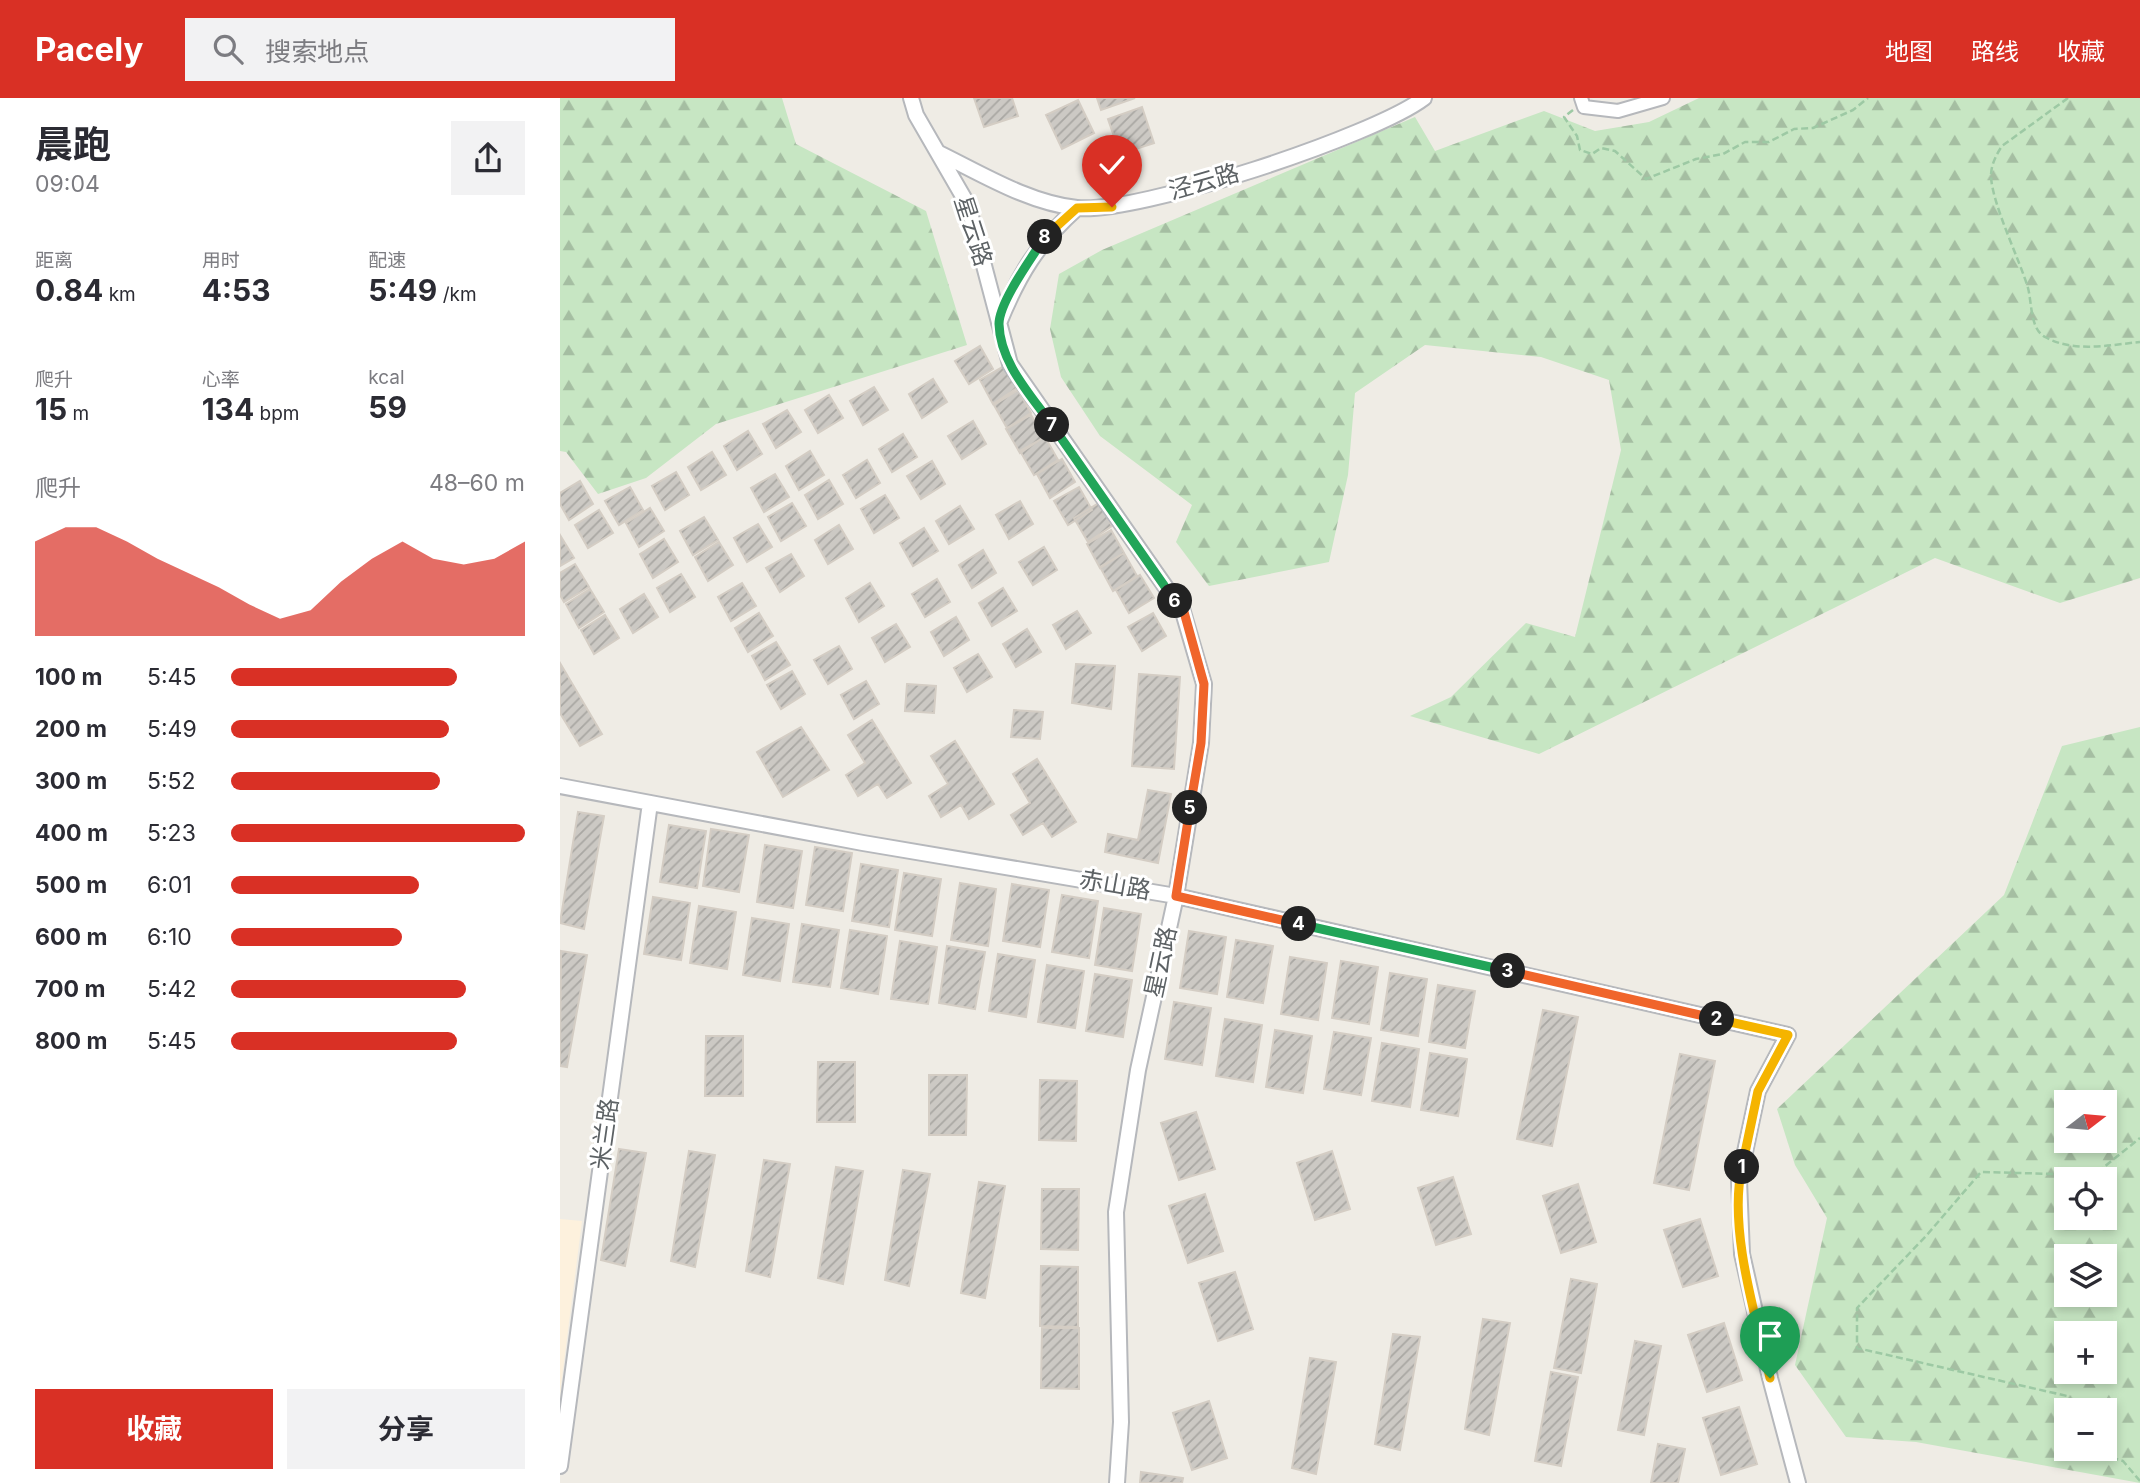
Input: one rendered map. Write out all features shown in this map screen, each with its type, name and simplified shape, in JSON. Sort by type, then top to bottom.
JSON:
[{"type":"street","name":"星云路","points":[[911,98],[916,115],[968,205],[1010,364],[1184,612],[1204,684],[1201,743],[1176,896],[1138,1070],[1116,1212],[1121,1422],[1117,1483]]},
{"type":"street","name":"泾云路","points":[[939,153],[1011,188],[1077,208],[1112,207],[1199,185],[1356,134],[1405,112],[1424,98]]},
{"type":"street","points":[[1581,98],[1584,107],[1618,111],[1663,98]]},
{"type":"street","points":[[999,323],[1017,279],[1039,246],[1077,208]]},
{"type":"street","name":"赤山路","points":[[560,786],[1176,896],[1788,1035],[1758,1091],[1739,1180],[1742,1254],[1770,1378],[1798,1483]]},
{"type":"street","name":"米兰路","points":[[560,1466],[650,803]]},
{"type":"path","points":[[1573,110],[1564,117],[1577,136],[1580,150],[1592,153],[1601,148],[1615,151],[1646,179],[1696,159],[1723,154],[1745,142],[1769,142],[1794,129],[1813,128],[1853,110],[1868,98]]},
{"type":"path","points":[[2068,98],[2031,128],[2012,137],[1994,157],[1991,175],[1995,197],[2026,283],[2035,325],[2043,336],[2071,346],[2140,342]]},
{"type":"path","points":[[2069,1398],[1857,1348],[1857,1308],[1926,1236],[1981,1172],[2094,1175],[2140,1138]]},
{"type":"path","points":[[2117,1459],[2123,1461],[2140,1481]]},
{"type":"shaded area","points":[[560,1219],[582,1221],[560,1393]]},
{"type":"green space","points":[[560,98],[782,98],[796,144],[926,211],[967,345],[716,424],[646,478],[598,494],[566,452],[560,451]]},
{"type":"green space","points":[[1699,98],[2140,98],[2140,578],[2060,603],[1935,558],[1539,754],[1410,716],[1451,697],[1526,623],[1575,637],[1621,450],[1609,380],[1541,357],[1425,345],[1355,393],[1348,475],[1329,562],[1209,586],[1176,542],[1192,505],[1100,436],[1061,377],[1050,329],[1059,274],[1102,250],[1415,117],[1435,151],[1544,111],[1595,131],[1649,122]]},
{"type":"green space","points":[[2140,727],[2140,1483],[1916,1442],[1846,1437],[1795,1365],[1827,1218],[1795,1165],[1777,1109],[2004,895],[2062,746]]},
{"type":"building","points":[[974,98],[1012,98],[1018,116],[984,127]]},
{"type":"building","points":[[1097,98],[1135,98],[1101,110]]},
{"type":"building","points":[[1078,100],[1094,133],[1062,149],[1046,115]]},
{"type":"building","points":[[1142,107],[1154,143],[1120,154],[1108,119]]},
{"type":"building","points":[[980,346],[993,369],[969,384],[955,361]]},
{"type":"building","points":[[1004,366],[1017,388],[993,404],[980,380]]},
{"type":"building","points":[[933,379],[947,402],[922,418],[909,394]]},
{"type":"building","points":[[874,387],[888,410],[863,425],[850,401]]},
{"type":"building","points":[[1018,390],[1031,413],[1007,428],[994,405]]},
{"type":"building","points":[[829,395],[843,418],[818,433],[805,410]]},
{"type":"building","points":[[787,410],[801,432],[776,448],[763,424]]},
{"type":"building","points":[[1031,415],[1044,437],[1020,453],[1006,429]]},
{"type":"building","points":[[973,421],[986,444],[962,459],[948,436]]},
{"type":"building","points":[[748,431],[762,454],[737,470],[724,446]]},
{"type":"building","points":[[903,434],[917,457],[892,472],[879,449]]},
{"type":"building","points":[[1045,437],[1058,460],[1034,475],[1020,451]]},
{"type":"building","points":[[810,451],[824,475],[799,490],[786,466]]},
{"type":"building","points":[[712,452],[726,475],[701,490],[688,467]]},
{"type":"building","points":[[1062,459],[1075,482],[1050,498],[1037,474]]},
{"type":"building","points":[[867,460],[880,483],[856,498],[843,475]]},
{"type":"building","points":[[932,461],[945,484],[921,499],[907,476]]},
{"type":"building","points":[[676,472],[689,495],[665,510],[652,486]]},
{"type":"building","points":[[775,474],[789,497],[764,512],[751,488]]},
{"type":"building","points":[[829,480],[843,504],[818,519],[805,495]]},
{"type":"building","points":[[580,481],[593,504],[569,520],[560,504],[560,493]]},
{"type":"building","points":[[630,487],[643,510],[619,525],[605,501]]},
{"type":"building","points":[[1079,487],[1092,510],[1068,525],[1054,501]]},
{"type":"building","points":[[885,495],[899,518],[874,533],[861,509]]},
{"type":"building","points":[[1020,501],[1033,524],[1009,539],[996,515]]},
{"type":"building","points":[[792,503],[806,526],[781,541],[768,517]]},
{"type":"building","points":[[1099,503],[1112,526],[1088,542],[1074,518]]},
{"type":"building","points":[[960,506],[974,529],[949,544],[936,521]]},
{"type":"building","points":[[650,508],[664,531],[639,547],[626,523]]},
{"type":"building","points":[[599,510],[613,533],[588,548],[575,525]]},
{"type":"building","points":[[704,517],[718,540],[693,555],[680,531]]},
{"type":"building","points":[[758,524],[772,547],[747,562],[734,538]]},
{"type":"building","points":[[839,525],[853,549],[828,564],[815,540]]},
{"type":"building","points":[[924,528],[938,551],[913,566],[900,543]]},
{"type":"building","points":[[1111,530],[1124,553],[1100,568],[1087,544]]},
{"type":"building","points":[[560,535],[574,558],[560,566]]},
{"type":"building","points":[[664,539],[678,562],[653,578],[640,554]]},
{"type":"building","points":[[719,542],[733,565],[708,581],[695,557]]},
{"type":"building","points":[[1044,547],[1057,570],[1033,585],[1019,562]]},
{"type":"building","points":[[983,550],[996,573],[972,588],[959,565]]},
{"type":"building","points":[[1124,553],[1137,576],[1113,591],[1100,567]]},
{"type":"building","points":[[791,554],[804,576],[780,592],[766,568]]},
{"type":"building","points":[[575,564],[589,587],[564,602],[560,595],[560,573]]},
{"type":"building","points":[[681,574],[695,597],[670,612],[657,588]]},
{"type":"building","points":[[1140,575],[1154,598],[1129,613],[1116,590]]},
{"type":"building","points":[[937,579],[950,602],[925,617],[912,594]]},
{"type":"building","points":[[742,583],[756,606],[731,621],[718,597]]},
{"type":"building","points":[[870,583],[884,606],[859,622],[846,598]]},
{"type":"building","points":[[1003,588],[1017,611],[992,626],[979,603]]},
{"type":"building","points":[[590,589],[604,612],[579,628],[566,604]]},
{"type":"building","points":[[644,594],[658,617],[633,633],[620,609]]},
{"type":"building","points":[[1077,611],[1091,633],[1066,649],[1053,625]]},
{"type":"building","points":[[759,613],[773,636],[748,652],[735,628]]},
{"type":"building","points":[[1153,613],[1166,636],[1142,651],[1128,627]]},
{"type":"building","points":[[605,615],[619,638],[594,654],[581,630]]},
{"type":"building","points":[[956,617],[969,640],[944,656],[931,632]]},
{"type":"building","points":[[896,624],[910,647],[885,662],[872,638]]},
{"type":"building","points":[[1027,629],[1041,652],[1016,667],[1003,644]]},
{"type":"building","points":[[776,642],[790,665],[765,680],[752,656]]},
{"type":"building","points":[[839,646],[852,669],[828,684],[814,660]]},
{"type":"building","points":[[978,654],[992,677],[967,692],[954,668]]},
{"type":"building","points":[[560,663],[602,734],[580,746],[560,713]]},
{"type":"building","points":[[1076,664],[1115,666],[1111,709],[1072,703]]},
{"type":"building","points":[[792,671],[805,694],[781,709],[767,685]]},
{"type":"building","points":[[1139,674],[1180,677],[1174,769],[1132,766]]},
{"type":"building","points":[[866,681],[879,704],[854,719],[841,695]]},
{"type":"building","points":[[907,684],[936,686],[934,713],[905,711]]},
{"type":"building","points":[[1014,710],[1043,712],[1040,739],[1011,737]]},
{"type":"building","points":[[872,720],[911,783],[887,798],[878,784],[858,796],[846,775],[865,763],[848,735]]},
{"type":"building","points":[[801,727],[829,770],[783,797],[757,752]]},
{"type":"building","points":[[955,741],[994,804],[969,819],[961,805],[941,817],[929,796],[948,784],[931,756]]},
{"type":"building","points":[[1037,759],[1076,822],[1052,837],[1043,823],[1023,835],[1011,815],[1030,803],[1013,774]]},
{"type":"building","points":[[1148,790],[1171,794],[1158,863],[1105,852],[1108,834],[1138,840]]},
{"type":"building","points":[[578,812],[604,816],[584,929],[560,923]]},
{"type":"building","points":[[669,825],[706,831],[697,888],[660,882]]},
{"type":"building","points":[[711,829],[749,835],[739,892],[703,886]]},
{"type":"building","points":[[765,845],[802,851],[793,908],[757,902]]},
{"type":"building","points":[[815,847],[852,853],[843,911],[806,905]]},
{"type":"building","points":[[861,864],[898,870],[889,927],[852,921]]},
{"type":"building","points":[[904,873],[941,879],[932,936],[895,930]]},
{"type":"building","points":[[960,883],[996,889],[988,946],[951,940]]},
{"type":"building","points":[[1012,884],[1049,890],[1040,947],[1003,941]]},
{"type":"building","points":[[1062,895],[1098,901],[1089,958],[1052,952]]},
{"type":"building","points":[[653,897],[690,903],[681,960],[644,954]]},
{"type":"building","points":[[699,906],[736,912],[727,969],[690,963]]},
{"type":"building","points":[[1104,908],[1141,914],[1132,971],[1095,965]]},
{"type":"building","points":[[752,918],[789,924],[780,981],[743,975]]},
{"type":"building","points":[[802,924],[839,930],[830,987],[793,982]]},
{"type":"building","points":[[850,930],[887,936],[878,994],[841,988]]},
{"type":"building","points":[[1189,931],[1226,937],[1217,994],[1180,988]]},
{"type":"building","points":[[1236,940],[1273,946],[1263,1003],[1227,997]]},
{"type":"building","points":[[900,941],[937,947],[928,1004],[891,999]]},
{"type":"building","points":[[947,946],[985,952],[975,1009],[939,1003]]},
{"type":"building","points":[[561,951],[587,955],[567,1067],[560,1066]]},
{"type":"building","points":[[998,954],[1035,960],[1026,1017],[989,1011]]},
{"type":"building","points":[[1290,957],[1327,963],[1318,1020],[1281,1014]]},
{"type":"building","points":[[1341,961],[1378,967],[1369,1024],[1332,1018]]},
{"type":"building","points":[[1047,965],[1084,971],[1075,1028],[1038,1022]]},
{"type":"building","points":[[1390,973],[1427,979],[1418,1036],[1381,1030]]},
{"type":"building","points":[[1095,974],[1132,980],[1123,1037],[1086,1031]]},
{"type":"building","points":[[1438,985],[1475,991],[1465,1048],[1429,1042]]},
{"type":"building","points":[[1174,1002],[1211,1008],[1202,1065],[1165,1059]]},
{"type":"building","points":[[1543,1010],[1578,1017],[1552,1146],[1517,1139]]},
{"type":"building","points":[[1225,1019],[1262,1025],[1253,1082],[1216,1076]]},
{"type":"building","points":[[1275,1030],[1312,1036],[1303,1093],[1266,1087]]},
{"type":"building","points":[[1334,1032],[1371,1038],[1361,1095],[1324,1089]]},
{"type":"building","points":[[706,1036],[743,1036],[743,1096],[705,1096]]},
{"type":"building","points":[[1382,1043],[1419,1049],[1410,1107],[1372,1101]]},
{"type":"building","points":[[1430,1053],[1467,1059],[1458,1116],[1421,1110]]},
{"type":"building","points":[[1680,1054],[1715,1061],[1689,1190],[1654,1183]]},
{"type":"building","points":[[818,1062],[855,1062],[855,1122],[817,1122]]},
{"type":"building","points":[[929,1075],[967,1075],[966,1135],[929,1135]]},
{"type":"building","points":[[1040,1080],[1077,1081],[1076,1141],[1039,1140]]},
{"type":"building","points":[[1196,1112],[1215,1169],[1179,1180],[1161,1123]]},
{"type":"building","points":[[619,1149],[646,1153],[625,1266],[601,1260]]},
{"type":"building","points":[[689,1151],[715,1155],[695,1267],[671,1261]]},
{"type":"building","points":[[1332,1151],[1350,1209],[1315,1220],[1297,1163]]},
{"type":"building","points":[[764,1160],[790,1164],[770,1277],[746,1271]]},
{"type":"building","points":[[836,1167],[863,1171],[843,1284],[818,1278]]},
{"type":"building","points":[[903,1170],[930,1174],[909,1286],[885,1280]]},
{"type":"building","points":[[1453,1177],[1471,1234],[1436,1245],[1418,1188]]},
{"type":"building","points":[[979,1182],[1005,1186],[985,1298],[961,1293]]},
{"type":"building","points":[[1578,1184],[1596,1242],[1561,1253],[1543,1196]]},
{"type":"building","points":[[1042,1189],[1079,1189],[1078,1250],[1041,1249]]},
{"type":"building","points":[[1205,1194],[1223,1251],[1188,1263],[1169,1206]]},
{"type":"building","points":[[1700,1219],[1718,1276],[1683,1287],[1664,1230]]},
{"type":"building","points":[[1041,1266],[1078,1267],[1078,1327],[1040,1326]]},
{"type":"building","points":[[1235,1272],[1253,1329],[1218,1341],[1199,1283]]},
{"type":"building","points":[[1571,1279],[1597,1284],[1581,1373],[1554,1368]]},
{"type":"building","points":[[1483,1319],[1510,1323],[1489,1435],[1465,1429]]},
{"type":"building","points":[[1724,1323],[1742,1380],[1707,1392],[1688,1335]]},
{"type":"building","points":[[1042,1328],[1079,1328],[1079,1389],[1041,1388]]},
{"type":"building","points":[[1393,1334],[1420,1337],[1400,1450],[1375,1444]]},
{"type":"building","points":[[1635,1341],[1661,1346],[1644,1435],[1618,1430]]},
{"type":"building","points":[[1310,1358],[1336,1362],[1316,1474],[1292,1468]]},
{"type":"building","points":[[1551,1372],[1578,1377],[1561,1466],[1535,1461]]},
{"type":"building","points":[[1209,1401],[1227,1458],[1192,1470],[1173,1413]]},
{"type":"building","points":[[1739,1407],[1757,1464],[1721,1475],[1703,1418]]},
{"type":"building","points":[[1658,1444],[1685,1449],[1678,1483],[1651,1483]]},
{"type":"building","points":[[1141,1472],[1183,1478],[1182,1483],[1140,1483]]},
{"type":"route","points":[[1112,207],[1077,208],[1047,235],[1017,279],[999,323],[1010,364],[1184,612],[1204,684],[1201,743],[1176,896],[1788,1035],[1758,1091],[1739,1180],[1742,1254],[1770,1378]]}]
